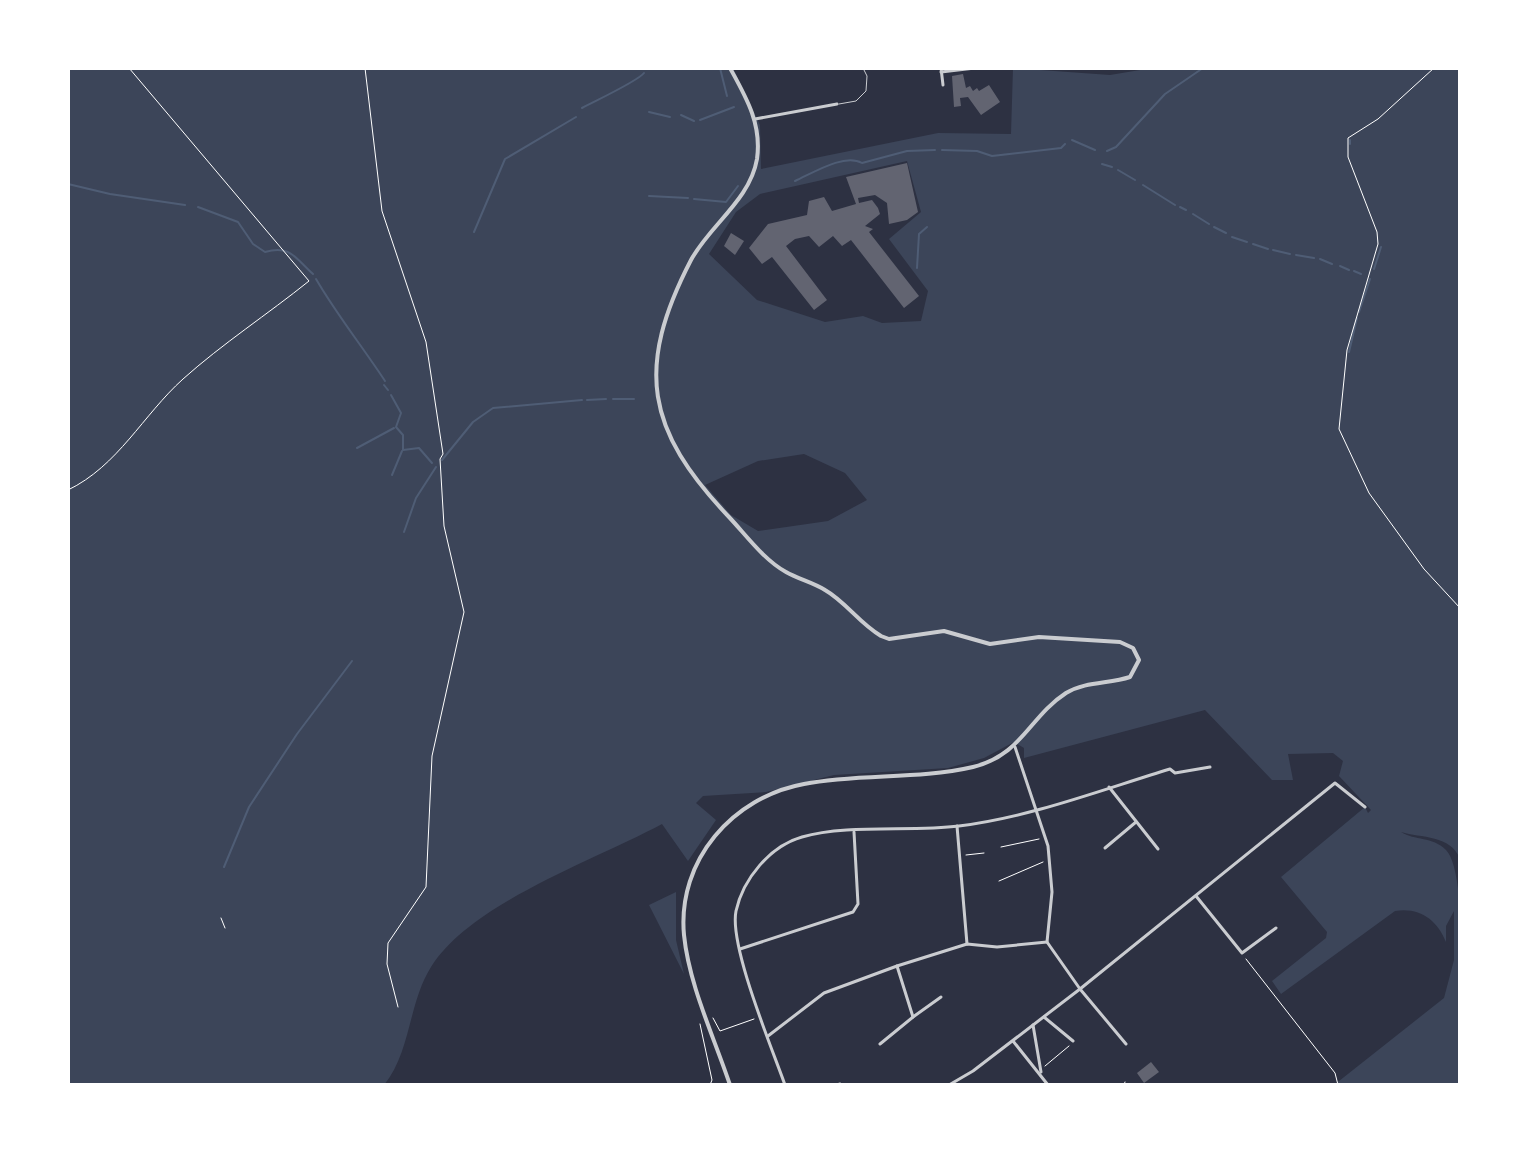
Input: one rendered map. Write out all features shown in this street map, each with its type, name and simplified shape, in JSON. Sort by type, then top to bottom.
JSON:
[{"type":"street","points":[[730,68],[755,119],[757,151],[749,184],[709,234],[682,280],[665,326],[656,364],[656,398],[678,455],[694,478],[777,566],[824,589],[870,630],[889,639],[944,631],[990,644],[1031,637],[1124,643],[1137,653],[1138,667],[1127,678],[1092,683],[1066,694],[1015,747],[976,766],[947,772],[843,778],[786,787],[757,800],[726,822],[698,860],[683,916],[687,953],[730,1085]]},
{"type":"street","points":[[943,85],[941,70],[975,68]]},
{"type":"street","points":[[755,119],[837,104]]},
{"type":"street","points":[[1015,747],[1046,837],[1050,860],[1052,892],[1047,942],[1080,989],[1126,1044]]},
{"type":"street","points":[[785,1085],[740,949],[735,913],[748,881],[768,856],[801,837],[957,826],[1036,809],[1170,769],[1175,773],[1210,767]]},
{"type":"street","points":[[949,1085],[955,1084],[1080,989],[1335,783],[1365,807]]},
{"type":"street","points":[[1109,787],[1158,849]]},
{"type":"street","points":[[1105,848],[1136,822]]},
{"type":"street","points":[[957,826],[967,944]]},
{"type":"street","points":[[740,949],[853,912],[858,904],[854,832]]},
{"type":"street","points":[[1196,896],[1242,953],[1276,928]]},
{"type":"street","points":[[768,1036],[824,993],[897,966],[967,944],[997,947],[1047,942]]},
{"type":"street","points":[[897,966],[913,1017]]},
{"type":"street","points":[[880,1044],[941,997]]},
{"type":"street","points":[[1044,1017],[1073,1041]]},
{"type":"street","points":[[1033,1025],[1042,1075]]},
{"type":"street","points":[[1013,1041],[1048,1085]]},
{"type":"lane","points":[[837,104],[856,101],[866,91],[867,76],[863,68]]},
{"type":"path","points":[[68,490],[88,478],[129,442],[185,377],[309,281],[129,68]]},
{"type":"path","points":[[365,68],[382,211],[426,342],[443,454],[440,459],[444,526],[464,612],[432,756],[426,887],[388,943],[387,964],[398,1007]]},
{"type":"path","points":[[1434,68],[1378,119],[1348,138],[1348,157],[1377,232],[1378,244],[1352,328],[1338,418],[1369,493],[1424,569],[1460,608]]},
{"type":"path","points":[[1001,847],[1046,837]]},
{"type":"path","points":[[959,855],[984,853]]},
{"type":"path","points":[[999,881],[1050,860]]},
{"type":"path","points":[[221,918],[225,928]]},
{"type":"path","points":[[1242,953],[1335,1073],[1338,1085]]},
{"type":"path","points":[[710,1085],[712,1080],[700,1024],[707,1016],[713,1019],[720,1031],[760,1017]]},
{"type":"path","points":[[1039,1067],[1056,1061],[1073,1041]]},
{"type":"shaded area","points":[[68,68],[733,68],[760,125],[761,169],[938,133],[1011,134],[1013,68],[1110,75],[1152,68],[1460,68],[1460,859],[1456,851],[1443,841],[1401,832],[1441,846],[1453,865],[1461,923],[1460,1085],[1334,1085],[1444,998],[1454,960],[1454,911],[1446,926],[1446,942],[1438,927],[1420,913],[1395,911],[1281,994],[1272,981],[1326,938],[1327,932],[1281,877],[1365,807],[1368,813],[1371,810],[1339,776],[1343,761],[1333,753],[1288,754],[1293,780],[1272,780],[1205,710],[1024,758],[1024,748],[1014,742],[984,758],[948,768],[834,775],[766,792],[703,796],[696,803],[716,820],[688,861],[662,824],[504,903],[450,944],[423,981],[400,1058],[384,1085],[68,1085]],"holes":[[[907,161],[921,212],[889,239],[928,291],[921,321],[882,323],[863,316],[825,322],[757,300],[709,254],[736,212],[760,194]],[[804,454],[845,473],[867,500],[828,521],[758,531],[731,515],[705,485],[758,461]]]},
{"type":"shaded area","points":[[676,892],[676,940],[684,974],[649,905]]},
{"type":"building","points":[[963,74],[966,88],[970,86],[973,91],[977,88],[979,91],[989,85],[1000,102],[981,115],[968,97],[960,98],[961,106],[954,107],[952,76]]},
{"type":"building","points":[[907,163],[918,212],[907,220],[889,224],[887,203],[875,195],[858,198],[859,203],[872,200],[878,208],[880,214],[865,226],[873,229],[869,232],[919,296],[904,308],[851,240],[842,246],[833,236],[819,247],[809,236],[795,239],[786,246],[827,300],[814,310],[772,257],[762,264],[749,248],[768,224],[807,215],[809,201],[824,197],[832,211],[856,204],[846,177]]},
{"type":"building","points":[[731,233],[744,241],[735,255],[724,246]]},
{"type":"building","points":[[1151,1062],[1159,1072],[1144,1083],[1137,1073]]},
{"type":"waterway","points":[[720,68],[727,96]]},
{"type":"waterway","points":[[1107,151],[1116,147],[1165,94],[1203,68]]},
{"type":"waterway","points":[[582,108],[644,73]]},
{"type":"waterway","points":[[700,120],[734,107]]},
{"type":"waterway","points":[[649,112],[670,117]]},
{"type":"waterway","points":[[681,115],[694,121]]},
{"type":"waterway","points":[[474,232],[505,159],[576,117]]},
{"type":"waterway","points":[[1072,140],[1095,150]]},
{"type":"waterway","points":[[942,150],[977,151],[992,156],[1061,148],[1065,144]]},
{"type":"waterway","points":[[795,181],[846,160],[862,163],[907,151],[935,150]]},
{"type":"waterway","points":[[1102,164],[1112,167]]},
{"type":"waterway","points":[[1118,170],[1135,180]]},
{"type":"waterway","points":[[68,184],[110,194],[185,205]]},
{"type":"waterway","points":[[1143,185],[1175,205]]},
{"type":"waterway","points":[[694,199],[726,202],[738,186]]},
{"type":"waterway","points":[[649,196],[688,198]]},
{"type":"waterway","points":[[198,207],[238,222],[253,244],[265,252],[287,252],[313,274]]},
{"type":"waterway","points":[[1180,207],[1186,210]]},
{"type":"waterway","points":[[1193,214],[1209,224]]},
{"type":"waterway","points":[[917,268],[919,234],[927,227]]},
{"type":"waterway","points":[[1214,227],[1226,233]]},
{"type":"waterway","points":[[1232,237],[1247,242]]},
{"type":"waterway","points":[[1253,244],[1268,249]]},
{"type":"waterway","points":[[1374,269],[1381,247]]},
{"type":"waterway","points":[[1273,250],[1290,254]]},
{"type":"waterway","points":[[1296,255],[1314,258]]},
{"type":"waterway","points":[[1320,259],[1332,264]]},
{"type":"waterway","points":[[1340,266],[1349,270]]},
{"type":"waterway","points":[[1354,271],[1361,274]]},
{"type":"waterway","points":[[316,279],[385,381]]},
{"type":"waterway","points":[[1359,312],[1370,279]]},
{"type":"waterway","points":[[1349,352],[1357,318]]},
{"type":"waterway","points":[[384,385],[388,390]]},
{"type":"waterway","points":[[391,395],[401,413],[396,427],[403,435],[403,450],[419,448],[432,463]]},
{"type":"waterway","points":[[587,400],[606,399]]},
{"type":"waterway","points":[[613,399],[634,399]]},
{"type":"waterway","points":[[442,460],[473,422],[493,408],[582,400]]},
{"type":"waterway","points":[[357,448],[394,428]]},
{"type":"waterway","points":[[392,475],[402,451]]},
{"type":"waterway","points":[[404,532],[416,498],[436,467]]},
{"type":"waterway","points":[[224,867],[249,807],[297,734],[352,661]]}]
